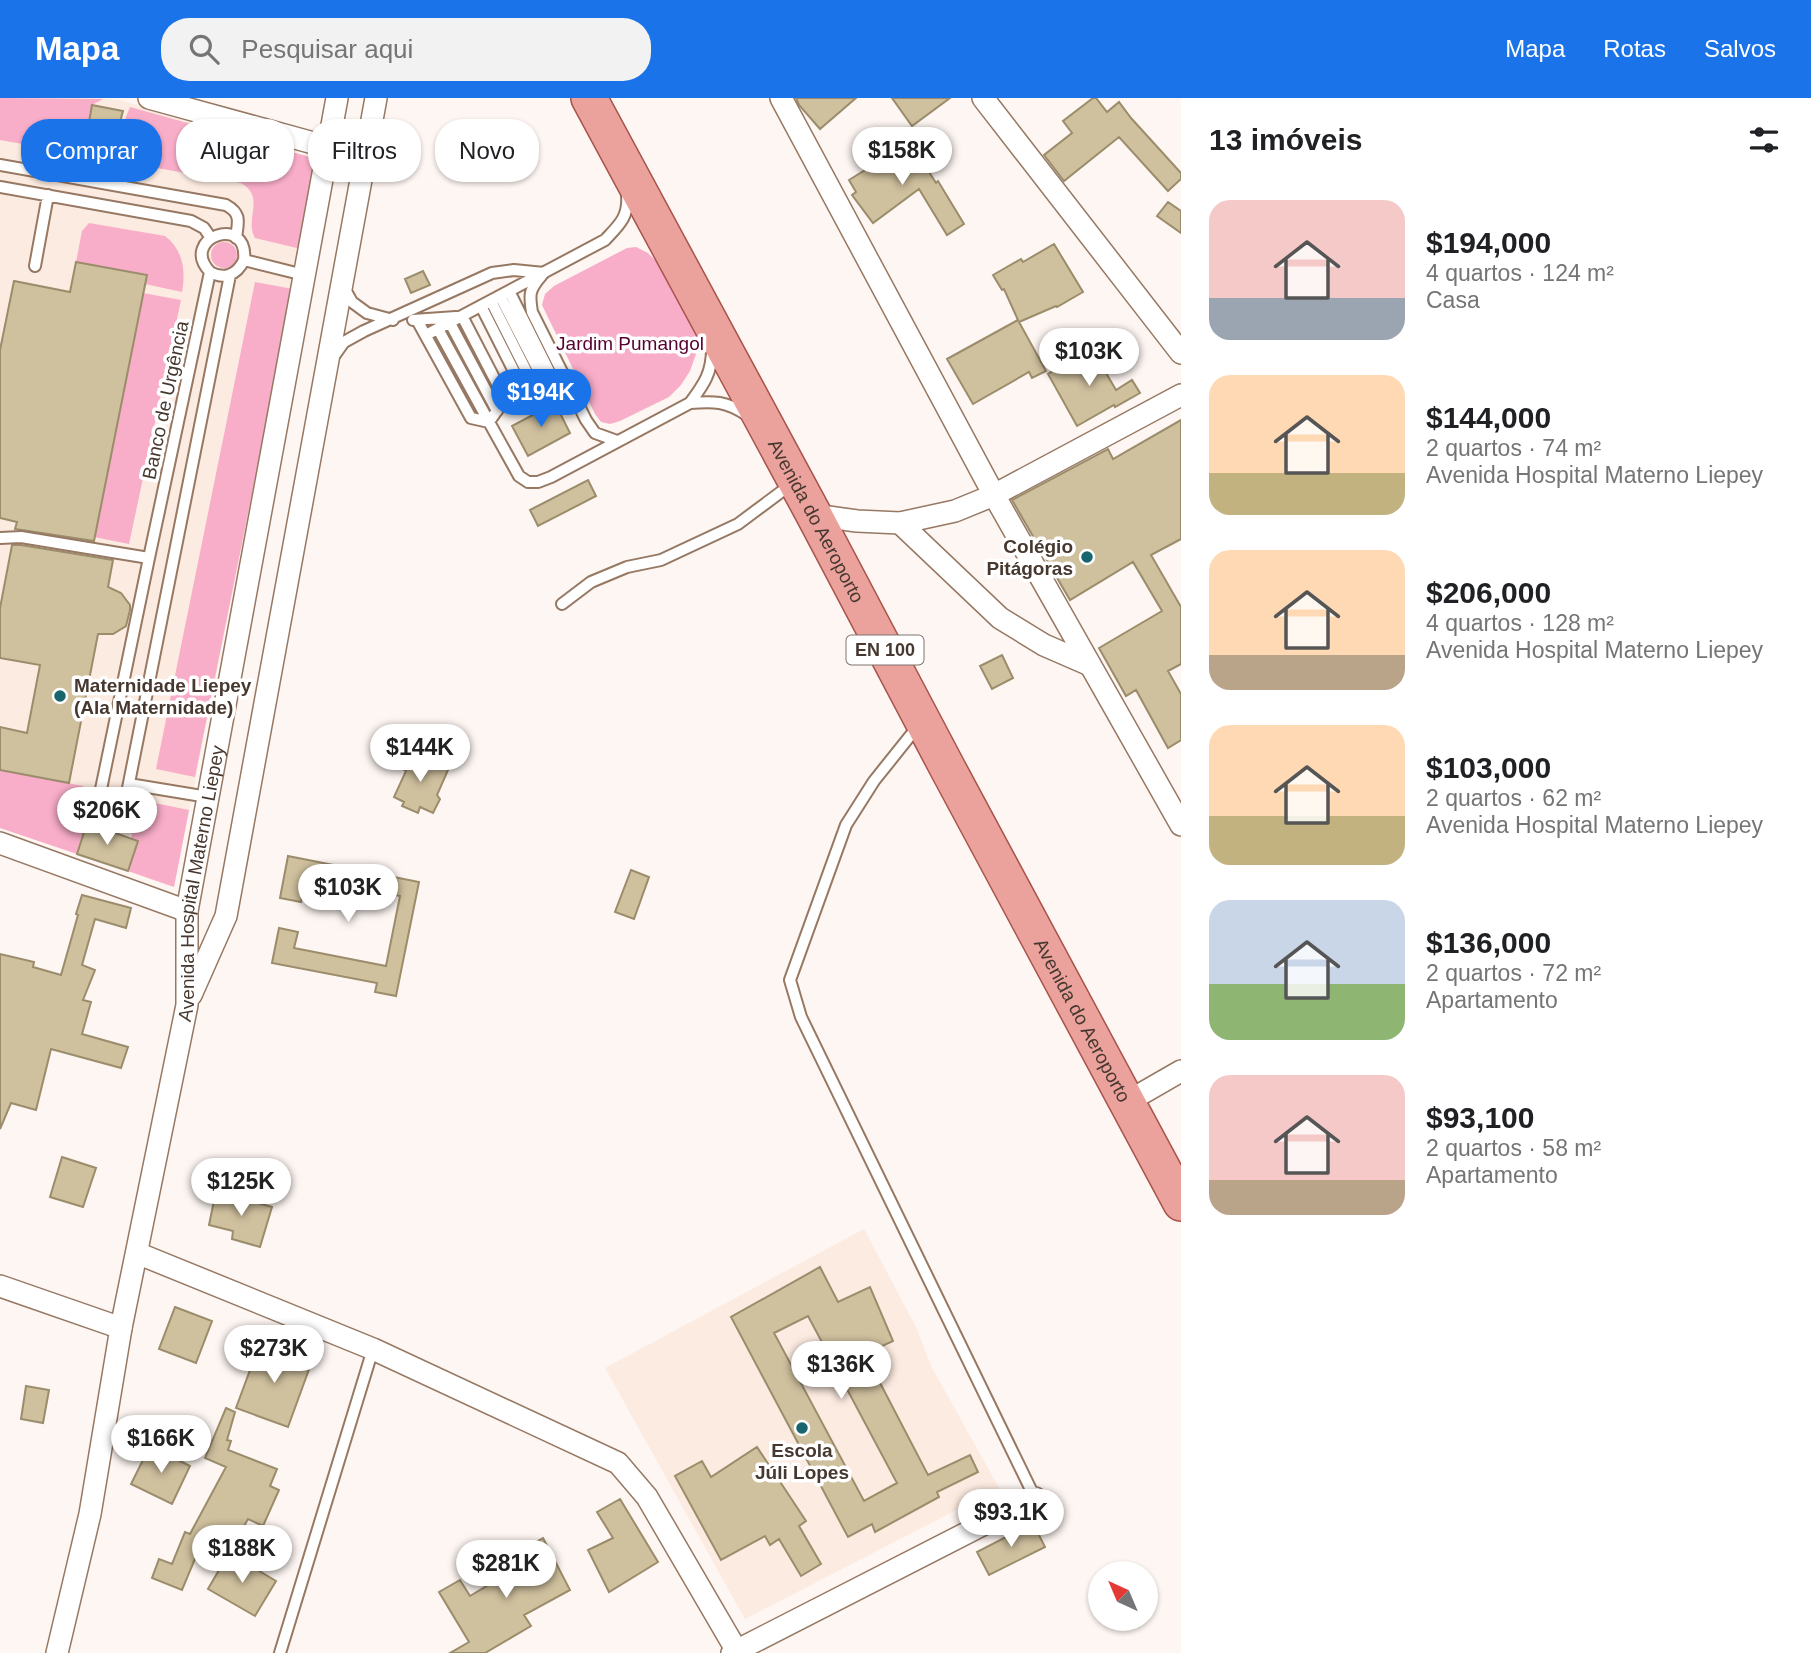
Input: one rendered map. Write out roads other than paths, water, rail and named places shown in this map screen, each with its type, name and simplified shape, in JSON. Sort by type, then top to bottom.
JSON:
[{"type":"main road","name":"Avenida do Aeroporto","points":[[589,98],[1181,1203]]},
{"type":"street","points":[[149,98],[308,142]]},
{"type":"street","name":"Avenida Hospital Materno Liepey","points":[[333,119],[337,98]]},
{"type":"street","name":"Avenida Hospital Materno Liepey","points":[[187,1005],[226,916],[376,98]]},
{"type":"street","points":[[781,98],[994,495],[1181,825]]},
{"type":"street","points":[[983,98],[1181,353]]},
{"type":"street","name":"Avenida Hospital Materno Liepey","points":[[187,1005],[187,911],[321,182]]},
{"type":"street","points":[[304,275],[342,283]]},
{"type":"street","points":[[814,515],[900,523],[955,511],[994,495],[1181,395]]},
{"type":"street","points":[[900,523],[1000,618],[1044,645],[1090,665]]},
{"type":"street","points":[[0,843],[187,911]]},
{"type":"street","points":[[57,1653],[90,1514],[121,1328],[187,1005]]},
{"type":"street","points":[[1127,1102],[1181,1071]]},
{"type":"street","points":[[137,1253],[373,1349],[618,1463],[648,1497],[736,1652],[1035,1498]]},
{"type":"street","points":[[0,1286],[121,1328]]},
{"type":"lane","points":[[426,335],[605,240],[621,223],[628,206],[624,164]]},
{"type":"lane","points":[[0,165],[226,205],[235,210],[239,218],[236,238]]},
{"type":"lane","points":[[0,187],[191,221],[204,229],[211,238],[224,234],[236,238],[244,248],[244,260],[236,272],[230,275],[210,272]]},
{"type":"lane","points":[[35,266],[48,195]]},
{"type":"lane","name":"Banco de Urgência","points":[[129,784],[126,798],[119,806],[109,808],[101,802],[100,794],[210,272],[205,267],[202,254],[206,242],[211,238]]},
{"type":"lane","points":[[244,260],[304,275]]},
{"type":"lane","points":[[327,367],[344,342],[492,273],[514,270],[544,273]]},
{"type":"lane","points":[[544,273],[530,295],[532,312],[586,420],[595,433],[617,441]]},
{"type":"lane","points":[[208,797],[129,784],[230,275]]},
{"type":"lane","points":[[342,283],[352,302],[367,313],[390,320],[462,316]]},
{"type":"lane","points":[[495,299],[543,394]]},
{"type":"lane","points":[[495,299],[543,394]]},
{"type":"lane","points":[[462,316],[505,399],[489,422]]},
{"type":"lane","points":[[417,320],[471,418],[489,422]]},
{"type":"lane","points":[[450,323],[497,411]]},
{"type":"lane","points":[[690,403],[712,365],[712,328]]},
{"type":"lane","points":[[438,329],[519,476],[528,482],[538,482],[551,477],[690,403],[712,401],[733,406],[766,427]]},
{"type":"lane","points":[[543,394],[574,397]]},
{"type":"lane","points":[[562,604],[591,582],[627,567],[661,560],[738,524],[796,481]]},
{"type":"lane","points":[[0,538],[21,537],[149,558]]},
{"type":"lane","points":[[922,720],[874,781],[846,825],[790,980],[800,1017],[1035,1498]]},
{"type":"lane","points":[[280,1653],[373,1349]]},
{"type":"place","name":"Colégio Pitágoras","points":[[1087,557]]},
{"type":"place","name":"Maternidade Liepey (Ala Maternidade)","points":[[60,696]]},
{"type":"place","name":"Escola Júli Lopes","points":[[802,1428]]},
{"type":"park label","name":"Jardim Pumangol","points":[[630,343]]}]
